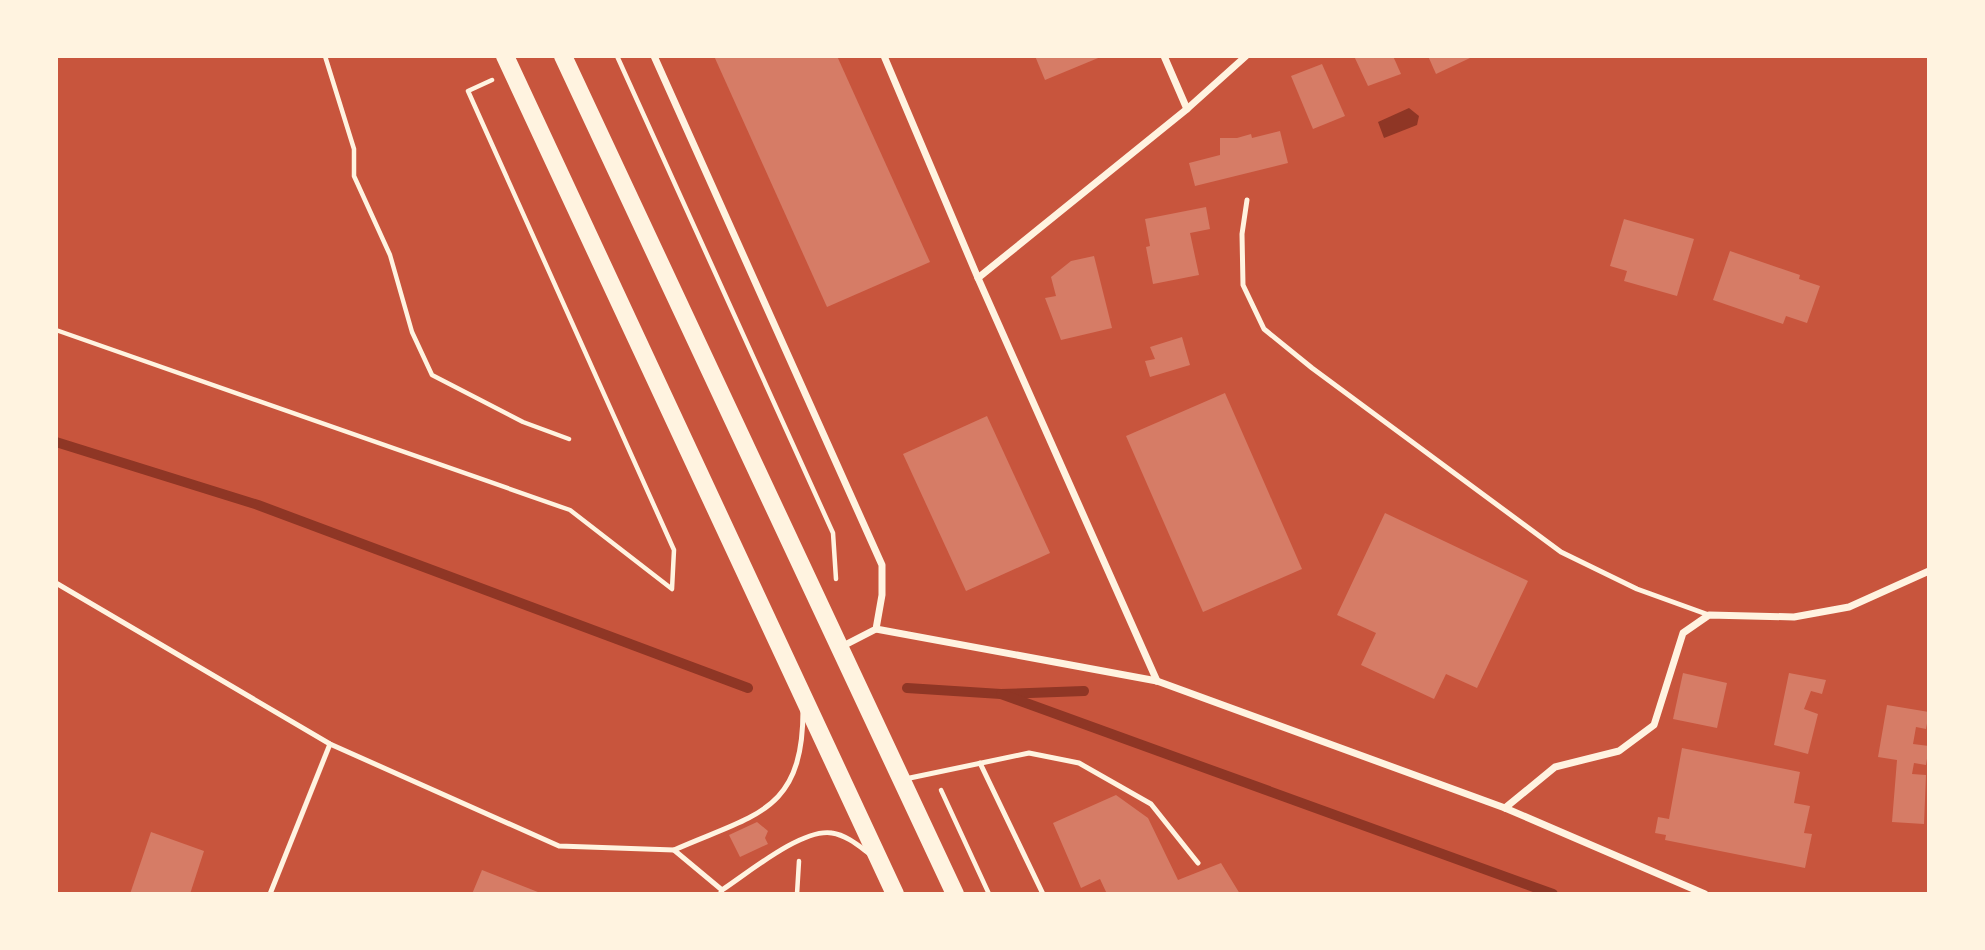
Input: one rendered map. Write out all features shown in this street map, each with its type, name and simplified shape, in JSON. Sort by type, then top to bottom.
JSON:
[{"type":"main road","points":[[505,56],[895,894]]},
{"type":"main road","points":[[563,56],[955,894]]},
{"type":"street","points":[[654,56],[882,565],[882,595],[876,628]]},
{"type":"street","points":[[884,56],[978,278],[1157,681]]},
{"type":"street","points":[[1164,56],[1187,109]]},
{"type":"street","points":[[978,278],[1187,109],[1246,56]]},
{"type":"street","points":[[1506,808],[1555,766],[1619,751],[1654,725],[1683,633],[1709,615],[1794,617],[1849,607],[1929,571]]},
{"type":"street","points":[[840,648],[876,628],[1157,681],[1506,808],[1705,894]]},
{"type":"lane","points":[[1247,200],[1242,234],[1243,285],[1264,329],[1561,552],[1637,589],[1709,615]]},
{"type":"lane","points":[[56,583],[330,744],[559,846],[674,850],[768,808],[783,794],[794,777],[802,750],[803,697]]},
{"type":"lane","points":[[270,894],[330,744]]},
{"type":"lane","points":[[902,779],[1029,753],[1079,764],[1151,804],[1198,863]]},
{"type":"lane","points":[[981,764],[1043,894]]},
{"type":"lane","points":[[674,850],[721,892],[800,839],[831,832],[843,836],[879,860]]},
{"type":"path","points":[[325,56],[354,149],[354,176],[390,255],[412,332],[432,375],[523,422],[569,439]]},
{"type":"path","points":[[617,56],[833,533],[836,584]]},
{"type":"path","points":[[56,330],[570,510],[672,589],[674,550],[468,91],[493,79]]},
{"type":"path","points":[[933,773],[989,894]]},
{"type":"path","points":[[797,894],[800,839]]},
{"type":"shaded area","points":[[1409,108],[1419,116],[1417,125],[1384,138],[1378,122]]},
{"type":"building","points":[[714,56],[837,56],[930,262],[827,307]]},
{"type":"building","points":[[1035,56],[1103,56],[1045,80]]},
{"type":"building","points":[[1354,56],[1393,56],[1401,74],[1368,86]]},
{"type":"building","points":[[1428,56],[1469,56],[1470,58],[1436,74]]},
{"type":"building","points":[[1322,64],[1345,116],[1313,129],[1291,76]]},
{"type":"building","points":[[1280,131],[1288,163],[1195,186],[1189,163],[1220,155],[1220,138],[1237,138],[1251,134],[1252,138]]},
{"type":"building","points":[[1206,207],[1210,229],[1190,233],[1199,275],[1153,284],[1146,247],[1150,246],[1145,219]]},
{"type":"building","points":[[1624,219],[1694,239],[1677,296],[1624,281],[1627,271],[1610,266]]},
{"type":"building","points":[[1730,251],[1800,275],[1799,279],[1820,286],[1807,323],[1786,316],[1783,324],[1713,300]]},
{"type":"building","points":[[1094,256],[1112,328],[1061,340],[1045,298],[1056,296],[1051,277],[1071,261]]},
{"type":"building","points":[[1182,337],[1190,365],[1150,377],[1145,361],[1155,359],[1150,347]]},
{"type":"building","points":[[1225,393],[1302,569],[1203,612],[1126,436]]},
{"type":"building","points":[[987,416],[1050,553],[966,591],[903,454]]},
{"type":"building","points":[[1385,513],[1528,581],[1477,688],[1446,674],[1434,699],[1361,665],[1376,633],[1337,615]]},
{"type":"building","points":[[1683,673],[1727,683],[1717,728],[1673,719]]},
{"type":"building","points":[[1789,673],[1826,680],[1822,694],[1811,691],[1804,709],[1818,714],[1808,754],[1774,745]]},
{"type":"building","points":[[1887,705],[1929,712],[1926,729],[1916,727],[1913,744],[1929,746],[1926,765],[1914,763],[1912,774],[1926,775],[1924,824],[1892,822],[1897,760],[1878,757]]},
{"type":"building","points":[[1682,748],[1800,772],[1794,803],[1810,806],[1804,833],[1812,834],[1805,868],[1665,840],[1666,835],[1655,833],[1658,817],[1669,819]]},
{"type":"building","points":[[1116,795],[1148,818],[1178,880],[1221,863],[1240,894],[1107,894],[1100,879],[1081,888],[1053,823]]},
{"type":"building","points":[[757,822],[768,831],[765,838],[768,844],[740,857],[729,835]]},
{"type":"building","points":[[151,832],[204,851],[190,894],[130,894]]},
{"type":"building","points":[[482,870],[543,894],[472,894]]},
{"type":"waterway","points":[[56,442],[258,505],[748,688]]},
{"type":"waterway","points":[[907,688],[1001,694],[1084,691]]},
{"type":"waterway","points":[[1001,694],[1553,894]]}]
